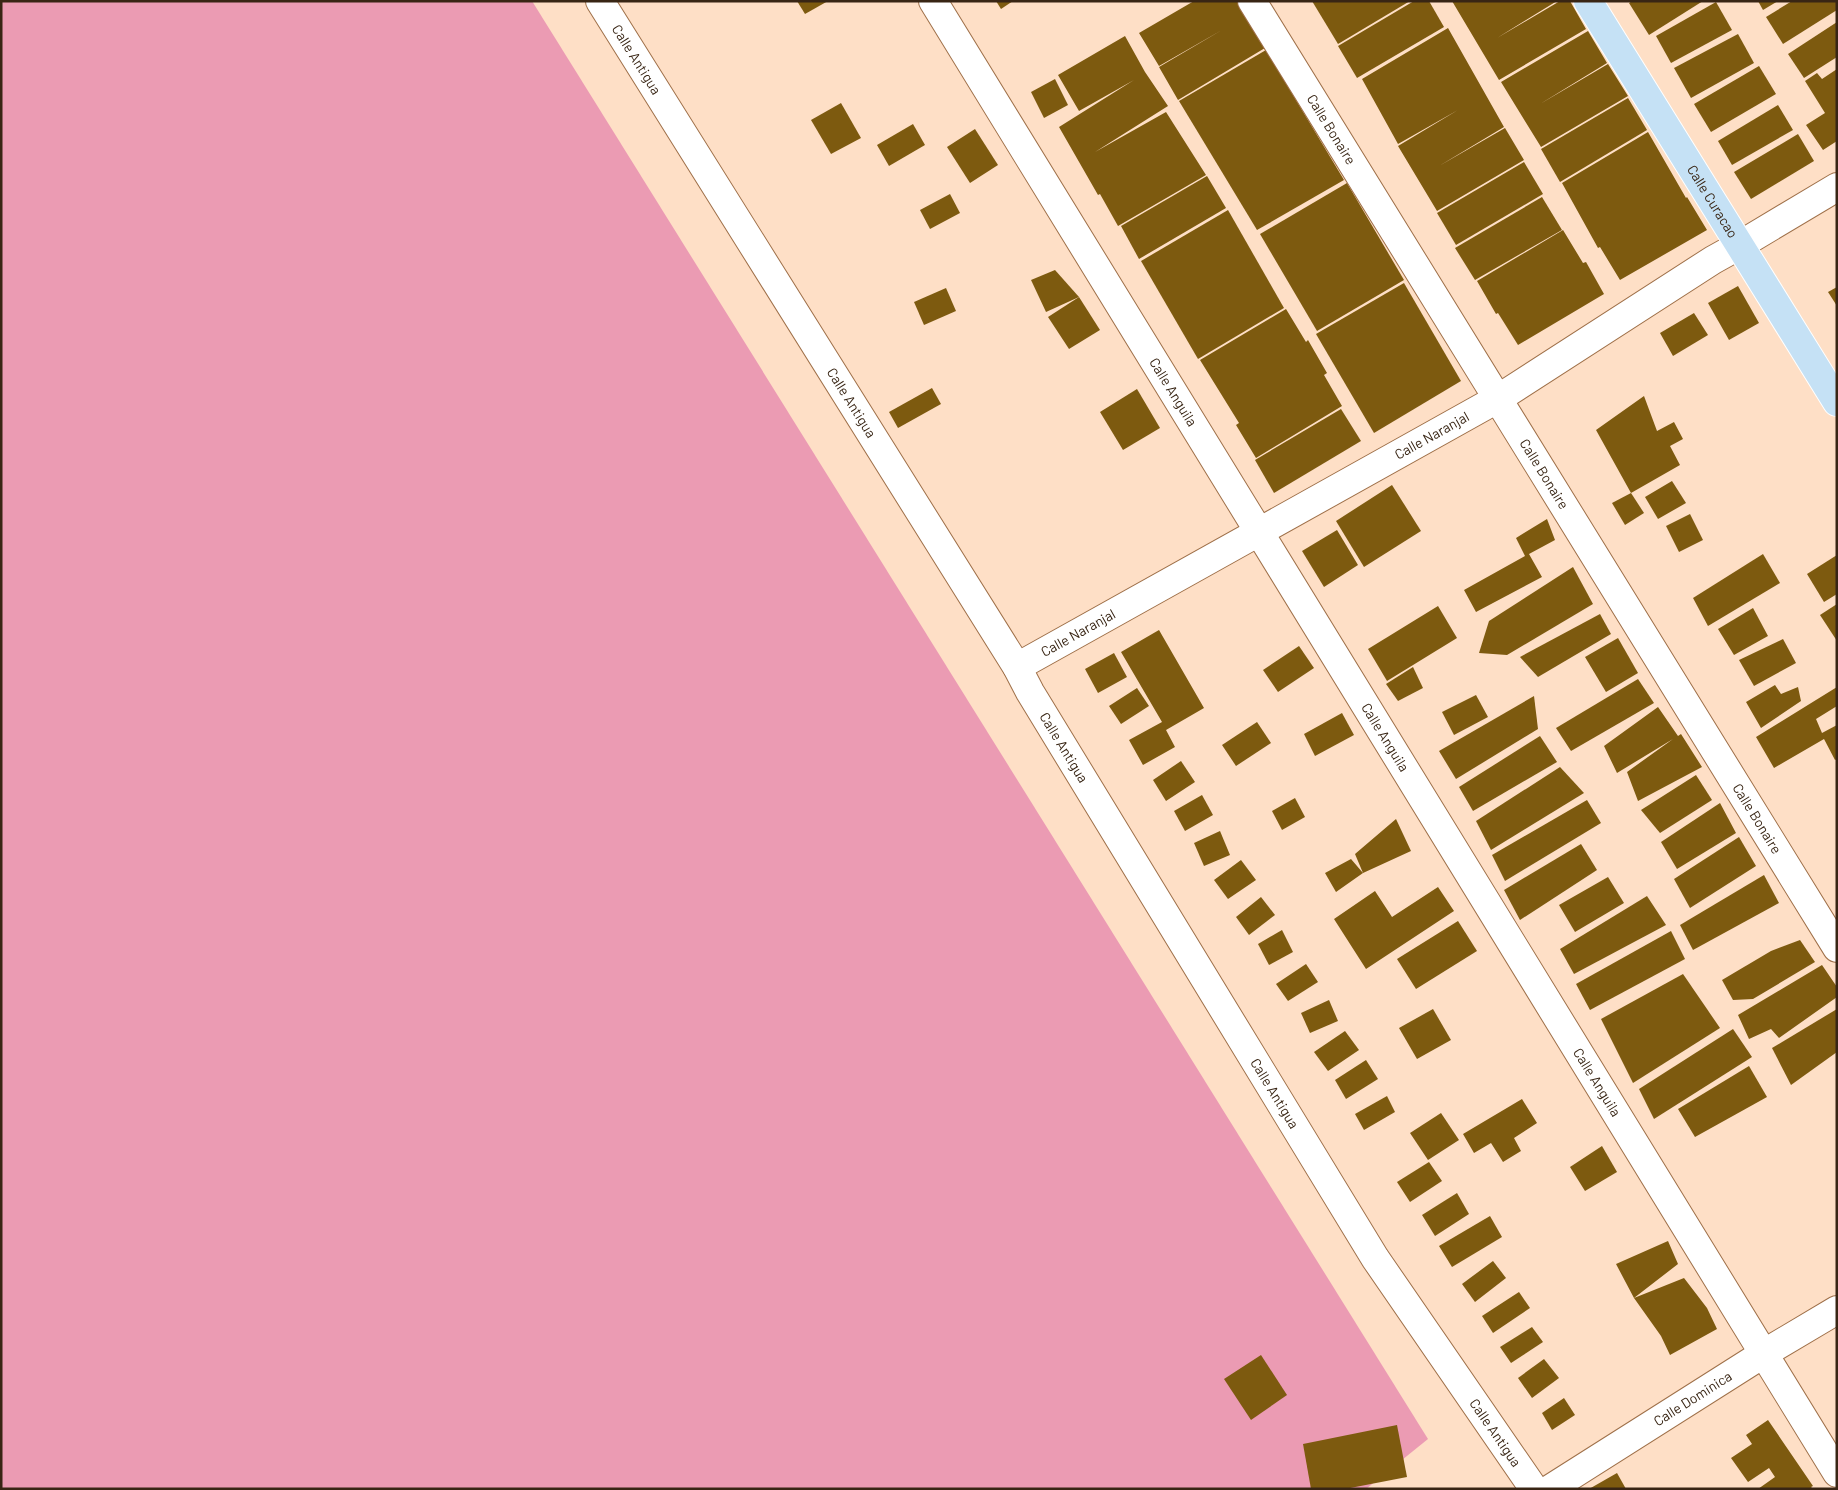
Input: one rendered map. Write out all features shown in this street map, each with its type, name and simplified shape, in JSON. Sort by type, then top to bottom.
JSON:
[{"type":"main road","name":"Calle Curacao","points":[[1588,1],[1837,402]]},
{"type":"street","name":"Calle Antigua","points":[[600,1],[1017,667],[1030,692],[1374,1258],[1534,1489]]},
{"type":"street","name":"Calle Anguila","points":[[933,1],[1837,1473]]},
{"type":"street","name":"Calle Bonaire","points":[[1252,1],[1837,948]]},
{"type":"street","name":"Calle Naranjal","points":[[1017,667],[1499,398],[1713,260],[1837,187]]},
{"type":"street","name":"Calle Dominica","points":[[1550,1489],[1763,1354],[1837,1310]]},
{"type":"shaded area","points":[[1,1],[532,1],[1428,1439],[1366,1489],[1,1489]]},
{"type":"building","points":[[797,1],[828,1],[805,14]]},
{"type":"building","points":[[996,1],[1013,1],[1001,9]]},
{"type":"building","points":[[1194,1],[1237,1],[1265,48],[1178,100],[1159,67],[1222,30],[1159,66],[1139,33]]},
{"type":"building","points":[[1312,1],[1410,1],[1338,44]]},
{"type":"building","points":[[1414,1],[1429,1],[1444,27],[1357,78],[1338,46]]},
{"type":"building","points":[[1452,1],[1557,1],[1497,38],[1560,1],[1570,1],[1586,29],[1499,80]]},
{"type":"building","points":[[1632,1],[1703,1],[1649,35],[1629,3]]},
{"type":"building","points":[[1758,1],[1778,1],[1763,10]]},
{"type":"building","points":[[1792,1],[1837,1],[1837,10],[1783,44],[1766,17]]},
{"type":"building","points":[[1716,2],[1732,30],[1671,63],[1656,36]]},
{"type":"building","points":[[1837,22],[1837,57],[1804,78],[1788,54]]},
{"type":"building","points":[[1448,28],[1504,127],[1439,166],[1505,128],[1524,160],[1437,211],[1398,146],[1458,110],[1398,144],[1362,79]]},
{"type":"building","points":[[1588,31],[1607,63],[1540,104],[1608,64],[1628,96],[1541,147],[1501,82]]},
{"type":"building","points":[[1738,34],[1754,63],[1691,98],[1674,68]]},
{"type":"building","points":[[1125,36],[1145,72],[1168,106],[1095,152],[1166,112],[1206,175],[1118,226],[1059,127],[1134,80],[1079,111],[1058,75]]},
{"type":"building","points":[[1266,50],[1344,180],[1257,230],[1179,101]]},
{"type":"building","points":[[1759,66],[1776,94],[1711,132],[1694,104]]},
{"type":"building","points":[[1837,69],[1837,141],[1823,150],[1806,125],[1825,113],[1805,81],[1817,73],[1822,79]]},
{"type":"building","points":[[1055,79],[1068,105],[1044,118],[1031,92]]},
{"type":"building","points":[[1628,98],[1647,130],[1560,182],[1541,149]]},
{"type":"building","points":[[841,103],[861,138],[831,154],[811,120]]},
{"type":"building","points":[[1778,105],[1793,130],[1732,165],[1718,141]]},
{"type":"building","points":[[913,124],[925,145],[889,166],[877,145]]},
{"type":"building","points":[[975,129],[998,165],[970,183],[947,147]]},
{"type":"building","points":[[1648,132],[1707,230],[1620,280],[1600,247],[1598,248],[1562,183]]},
{"type":"building","points":[[1798,134],[1814,161],[1751,199],[1734,172]]},
{"type":"building","points":[[1524,162],[1543,194],[1456,245],[1437,213]]},
{"type":"building","points":[[1207,176],[1226,208],[1139,259],[1121,226]]},
{"type":"building","points":[[1347,183],[1404,280],[1317,331],[1260,234]]},
{"type":"building","points":[[950,194],[960,213],[930,229],[920,210]]},
{"type":"building","points":[[1542,197],[1562,230],[1475,280],[1455,248]]},
{"type":"building","points":[[1228,210],[1284,308],[1198,359],[1141,261]]},
{"type":"building","points":[[1563,230],[1583,263],[1586,262],[1604,294],[1518,345],[1498,313],[1496,314],[1477,281]]},
{"type":"building","points":[[1055,270],[1079,297],[1046,312],[1031,280]]},
{"type":"building","points":[[1404,283],[1461,381],[1374,433],[1316,334]]},
{"type":"building","points":[[1738,286],[1759,323],[1729,340],[1708,303]]},
{"type":"building","points":[[1837,287],[1837,306],[1828,292]]},
{"type":"building","points":[[946,288],[956,311],[924,325],[914,302]]},
{"type":"building","points":[[1079,297],[1100,330],[1069,349],[1048,317]]},
{"type":"building","points":[[1286,309],[1306,342],[1308,340],[1327,373],[1324,375],[1342,406],[1256,458],[1236,425],[1239,423],[1200,360]]},
{"type":"building","points":[[1694,313],[1708,335],[1673,356],[1660,333]]},
{"type":"building","points":[[932,388],[941,404],[898,428],[889,412]]},
{"type":"building","points":[[1137,389],[1160,428],[1123,450],[1100,412]]},
{"type":"building","points":[[1644,396],[1657,431],[1674,422],[1683,439],[1670,446],[1680,465],[1631,493],[1596,430]]},
{"type":"building","points":[[1341,409],[1361,441],[1274,493],[1255,460]]},
{"type":"building","points":[[1672,481],[1686,503],[1658,519],[1645,497]]},
{"type":"building","points":[[1392,485],[1421,531],[1364,567],[1336,521]]},
{"type":"building","points":[[1631,493],[1644,513],[1625,525],[1612,503]]},
{"type":"building","points":[[1690,514],[1703,540],[1679,552],[1666,526]]},
{"type":"building","points":[[1547,519],[1555,540],[1529,554],[1542,577],[1476,612],[1464,590],[1525,556],[1516,538]]},
{"type":"building","points":[[1337,530],[1358,565],[1324,587],[1302,551]]},
{"type":"building","points":[[1763,554],[1780,583],[1708,626],[1693,598]]},
{"type":"building","points":[[1837,555],[1837,594],[1824,602],[1807,574]]},
{"type":"building","points":[[1573,567],[1593,604],[1507,655],[1479,653],[1489,621]]},
{"type":"building","points":[[1837,604],[1837,641],[1820,615]]},
{"type":"building","points":[[1438,606],[1457,638],[1387,681],[1368,649]]},
{"type":"building","points":[[1753,608],[1768,636],[1734,655],[1718,629]]},
{"type":"building","points":[[1600,614],[1611,634],[1538,677],[1520,657]]},
{"type":"building","points":[[1159,630],[1204,708],[1166,730],[1175,747],[1143,765],[1129,740],[1162,722],[1121,652]]},
{"type":"building","points":[[1618,638],[1638,673],[1606,692],[1585,657]]},
{"type":"building","points":[[1783,639],[1796,663],[1754,686],[1739,660]]},
{"type":"building","points":[[1299,646],[1314,668],[1278,692],[1263,670]]},
{"type":"building","points":[[1114,653],[1127,677],[1098,693],[1085,669]]},
{"type":"building","points":[[1413,667],[1423,688],[1398,701],[1386,684]]},
{"type":"building","points":[[1638,679],[1654,703],[1571,751],[1556,728]]},
{"type":"building","points":[[1775,685],[1781,694],[1798,687],[1801,701],[1761,728],[1746,702]]},
{"type":"building","points":[[1837,687],[1837,706],[1816,719],[1822,733],[1837,725],[1837,759],[1835,760],[1824,739],[1774,768],[1756,737]]},
{"type":"building","points":[[1137,688],[1149,706],[1121,724],[1109,706]]},
{"type":"building","points":[[1476,695],[1488,717],[1454,735],[1442,712]]},
{"type":"building","points":[[1534,696],[1538,729],[1456,779],[1439,751]]},
{"type":"building","points":[[1658,707],[1678,736],[1681,734],[1702,767],[1638,801],[1627,772],[1673,739],[1617,773],[1604,746]]},
{"type":"building","points":[[1342,713],[1354,735],[1315,756],[1304,734]]},
{"type":"building","points":[[1257,722],[1271,743],[1236,766],[1222,745]]},
{"type":"building","points":[[1540,736],[1557,762],[1473,811],[1459,787]]},
{"type":"building","points":[[1181,761],[1195,782],[1166,801],[1153,780]]},
{"type":"building","points":[[1560,767],[1584,793],[1491,850],[1476,821]]},
{"type":"building","points":[[1696,775],[1712,800],[1660,833],[1641,810]]},
{"type":"building","points":[[1202,795],[1213,815],[1185,831],[1174,811]]},
{"type":"building","points":[[1295,798],[1305,817],[1282,830],[1272,811]]},
{"type":"building","points":[[1587,800],[1601,823],[1505,881],[1492,855]]},
{"type":"building","points":[[1720,803],[1736,833],[1677,869],[1661,842]]},
{"type":"building","points":[[1396,819],[1411,851],[1363,873],[1355,854]]},
{"type":"building","points":[[1220,831],[1230,855],[1204,866],[1194,843]]},
{"type":"building","points":[[1739,837],[1756,866],[1690,908],[1674,879]]},
{"type":"building","points":[[1581,844],[1597,870],[1520,920],[1504,890]]},
{"type":"building","points":[[1351,859],[1363,873],[1336,892],[1325,873]]},
{"type":"building","points":[[1241,860],[1256,880],[1228,899],[1214,880]]},
{"type":"building","points":[[1764,875],[1779,903],[1693,950],[1680,925]]},
{"type":"building","points":[[1608,877],[1624,903],[1575,932],[1559,905]]},
{"type":"building","points":[[1438,887],[1454,911],[1366,969],[1334,919],[1375,891],[1392,917]]},
{"type":"building","points":[[1647,896],[1666,925],[1574,974],[1560,949]]},
{"type":"building","points":[[1261,897],[1275,915],[1249,935],[1236,917]]},
{"type":"building","points":[[1458,921],[1477,951],[1416,989],[1397,959]]},
{"type":"building","points":[[1282,930],[1293,952],[1269,965],[1258,944]]},
{"type":"building","points":[[1671,931],[1685,959],[1590,1010],[1576,984]]},
{"type":"building","points":[[1800,940],[1815,962],[1753,999],[1733,1000],[1722,980],[1771,951]]},
{"type":"building","points":[[1306,964],[1318,982],[1288,1001],[1276,984]]},
{"type":"building","points":[[1822,965],[1837,987],[1837,997],[1779,1038],[1771,1029],[1749,1039],[1738,1015]]},
{"type":"building","points":[[1683,974],[1720,1028],[1633,1083],[1601,1019]]},
{"type":"building","points":[[1329,1000],[1338,1021],[1310,1033],[1301,1013]]},
{"type":"building","points":[[1433,1009],[1451,1040],[1417,1059],[1399,1028]]},
{"type":"building","points":[[1837,1009],[1837,1052],[1791,1085],[1772,1048]]},
{"type":"building","points":[[1733,1029],[1752,1057],[1654,1119],[1639,1089]]},
{"type":"building","points":[[1345,1031],[1359,1050],[1328,1071],[1314,1052]]},
{"type":"building","points":[[1366,1060],[1378,1079],[1346,1099],[1335,1080]]},
{"type":"building","points":[[1749,1066],[1767,1097],[1695,1137],[1678,1109]]},
{"type":"building","points":[[1387,1096],[1395,1112],[1364,1130],[1355,1114]]},
{"type":"building","points":[[1522,1099],[1537,1123],[1514,1138],[1521,1151],[1503,1162],[1491,1143],[1474,1153],[1463,1134]]},
{"type":"building","points":[[1441,1113],[1459,1140],[1428,1160],[1410,1133]]},
{"type":"building","points":[[1602,1146],[1617,1172],[1585,1191],[1570,1167]]},
{"type":"building","points":[[1429,1162],[1442,1181],[1410,1202],[1397,1182]]},
{"type":"building","points":[[1457,1193],[1469,1214],[1435,1236],[1422,1215]]},
{"type":"building","points":[[1490,1216],[1502,1237],[1452,1267],[1439,1246]]},
{"type":"building","points":[[1668,1241],[1678,1264],[1634,1298],[1616,1264]]},
{"type":"building","points":[[1493,1261],[1506,1278],[1475,1302],[1462,1284]]},
{"type":"building","points":[[1684,1278],[1707,1308],[1717,1329],[1670,1355],[1661,1336],[1634,1298]]},
{"type":"building","points":[[1519,1292],[1530,1308],[1493,1333],[1482,1316]]},
{"type":"building","points":[[1532,1327],[1543,1342],[1511,1363],[1500,1347]]},
{"type":"building","points":[[1261,1355],[1287,1395],[1251,1420],[1224,1379]]},
{"type":"building","points":[[1544,1359],[1559,1378],[1532,1398],[1518,1378]]},
{"type":"building","points":[[1564,1398],[1575,1415],[1552,1430],[1542,1413]]},
{"type":"building","points":[[1768,1420],[1813,1486],[1811,1487],[1813,1489],[1758,1489],[1775,1477],[1769,1468],[1748,1482],[1731,1458],[1752,1444],[1746,1435]]},
{"type":"building","points":[[1397,1425],[1407,1477],[1345,1489],[1311,1489],[1303,1444]]},
{"type":"building","points":[[1617,1473],[1626,1489],[1589,1489]]}]
